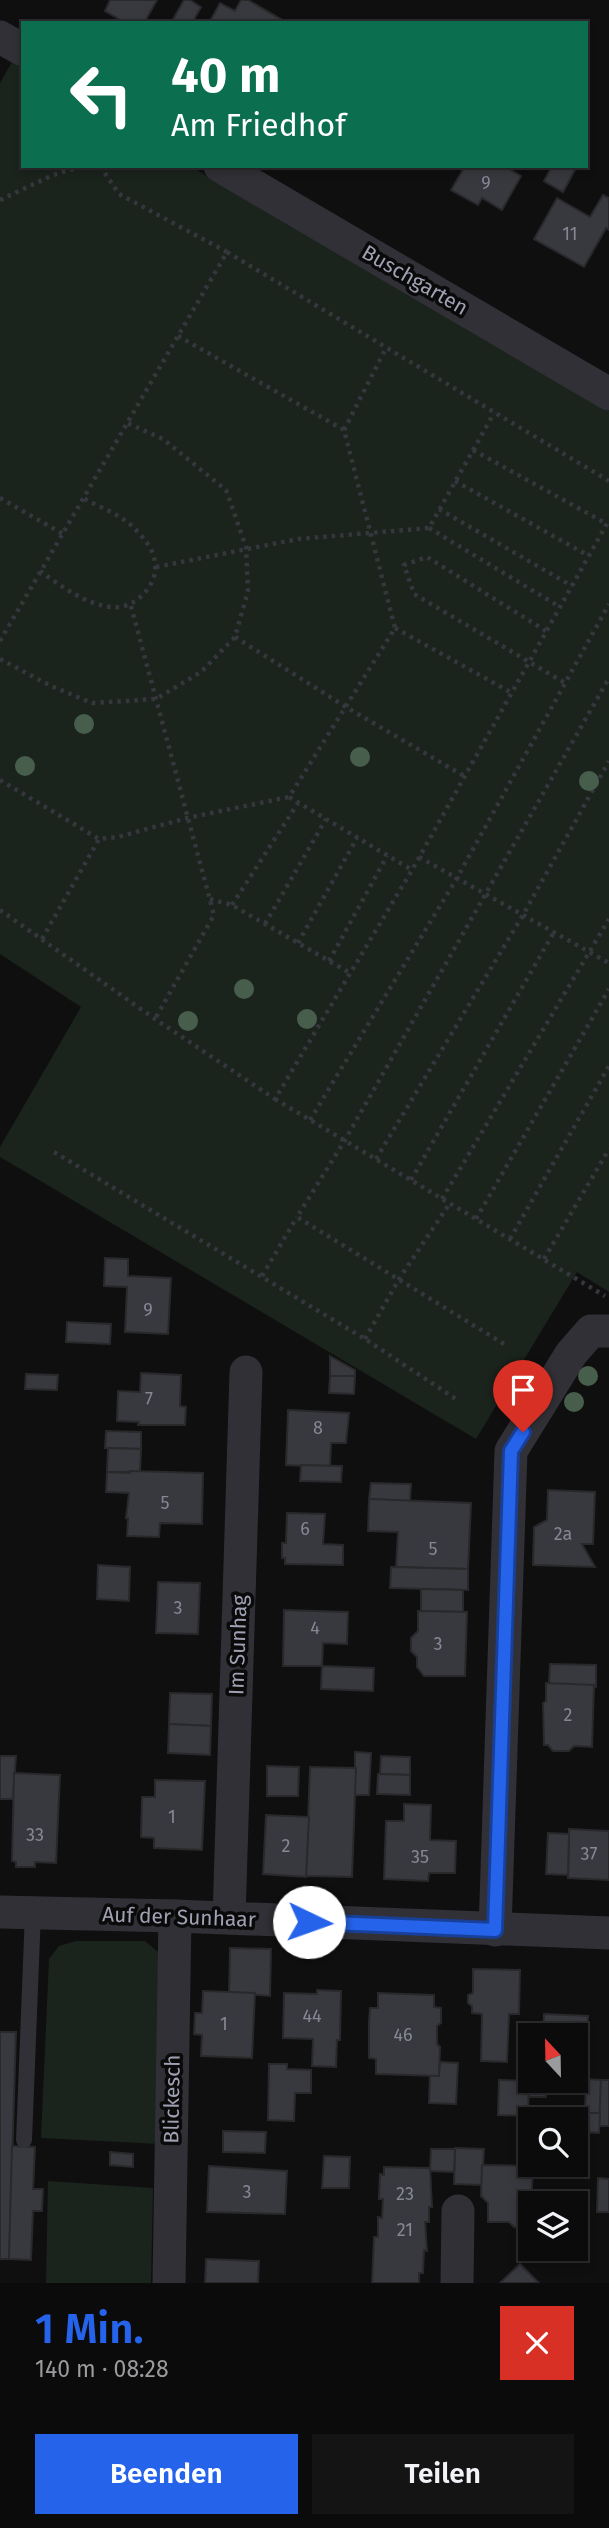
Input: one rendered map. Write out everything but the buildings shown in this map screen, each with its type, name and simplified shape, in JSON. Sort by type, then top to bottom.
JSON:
[{"type":"street","points":[[0,37],[21,49]]},
{"type":"street","name":"Buschgarten","points":[[223,168],[609,394]]},
{"type":"street","points":[[495,1930],[511,1451],[571,1354],[591,1331],[609,1331]]},
{"type":"street","name":"Im Sunhag","points":[[229,1919],[246,1372]]},
{"type":"street","name":"Auf der Sunhaar","points":[[0,1912],[609,1933]]},
{"type":"street","name":"Blickesch","points":[[169,2283],[175,1916]]},
{"type":"street","points":[[457,2283],[458,2211]]},
{"type":"lane","points":[[24,2140],[33,1912]]},
{"type":"path","points":[[0,200],[53,175],[76,168]]},
{"type":"path","points":[[101,168],[120,194],[227,252],[609,481]]},
{"type":"path","points":[[0,641],[227,252]]},
{"type":"path","points":[[178,336],[344,430]]},
{"type":"path","points":[[289,797],[395,628],[344,430],[386,348]]},
{"type":"path","points":[[429,528],[494,412]]},
{"type":"path","points":[[0,659],[51,686],[92,703],[156,699],[201,673],[235,637],[248,591],[246,547],[226,490],[163,439],[127,422]]},
{"type":"path","points":[[275,1099],[412,870],[608,522],[473,450]]},
{"type":"path","points":[[455,481],[589,556]]},
{"type":"path","points":[[0,498],[63,534]]},
{"type":"path","points":[[40,571],[64,588],[112,607],[131,606],[147,590],[156,567],[152,549],[132,525],[83,498]]},
{"type":"path","points":[[439,509],[572,586]]},
{"type":"path","points":[[156,567],[246,547],[298,539],[429,528],[561,607]]},
{"type":"path","points":[[546,632],[427,557],[404,565],[414,594],[565,683]]},
{"type":"path","points":[[310,1120],[457,878],[609,604]]},
{"type":"path","points":[[131,606],[214,915],[155,1018]]},
{"type":"path","points":[[395,628],[512,693]]},
{"type":"path","points":[[235,637],[346,707],[464,776]]},
{"type":"path","points":[[262,1276],[345,1140],[609,678]]},
{"type":"path","points":[[376,1159],[523,915],[609,761]]},
{"type":"path","points":[[0,780],[99,839],[118,837],[187,818],[289,797],[412,870]]},
{"type":"path","points":[[232,905],[298,802]]},
{"type":"path","points":[[265,924],[326,819]]},
{"type":"path","points":[[298,943],[357,838]]},
{"type":"path","points":[[42,939],[99,839]]},
{"type":"path","points":[[329,961],[387,856]]},
{"type":"path","points":[[419,857],[609,963]]},
{"type":"path","points":[[209,898],[232,905],[350,973]]},
{"type":"path","points":[[0,910],[275,1099],[609,1298]]},
{"type":"path","points":[[442,1199],[609,919]]},
{"type":"path","points":[[411,1180],[554,932]]},
{"type":"path","points":[[476,1219],[609,989]]},
{"type":"path","points":[[510,1239],[609,1066]]},
{"type":"path","points":[[544,1259],[609,1149]]},
{"type":"path","points":[[54,1152],[365,1339],[456,1399]]},
{"type":"path","points":[[365,1339],[399,1279],[450,1203]]},
{"type":"path","points":[[297,1217],[504,1344]]},
{"type":"shaded area","points":[[12,62],[21,68],[21,168],[193,168],[609,411],[609,1292],[577,1272],[476,1439],[0,1157],[0,1147],[81,1007],[0,954],[0,83]]},
{"type":"shaded area","points":[[76,1941],[145,1941],[158,1952],[162,1970],[160,2144],[41,2138],[49,1959],[59,1946]]},
{"type":"shaded area","points":[[48,2181],[153,2188],[151,2283],[46,2283]]},
{"type":"route","points":[[309,1922],[495,1930],[511,1451],[523,1432]]}]
